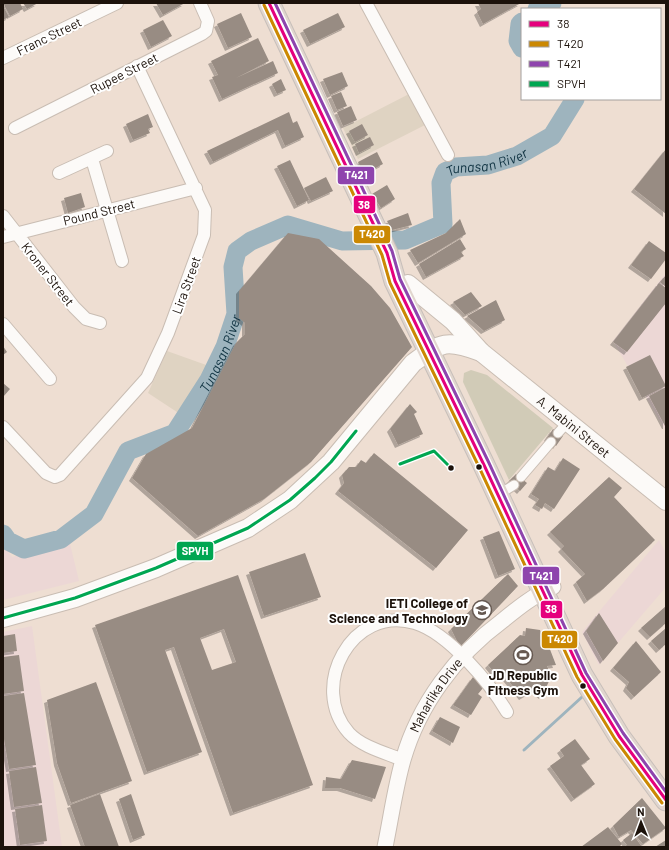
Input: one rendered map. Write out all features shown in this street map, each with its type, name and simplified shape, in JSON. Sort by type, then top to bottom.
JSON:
[{"type":"highway","points":[[269,3],[387,253],[395,281],[514,484],[548,589],[582,675],[634,759],[666,800]]},
{"type":"highway","points":[[387,253],[402,270],[433,348],[548,589],[610,699],[643,752],[666,782]]},
{"type":"main road","name":"A. Mabini Street","points":[[408,284],[453,321],[481,352],[563,427],[666,501]]},
{"type":"main road","name":"A. Mabini Street","points":[[433,348],[449,344],[462,345],[481,352]]},
{"type":"main road","points":[[3,618],[75,598],[156,568],[248,528],[290,500],[315,478],[331,462],[413,363],[433,348]]},
{"type":"street","name":"Franc Street","points":[[3,58],[117,3]]},
{"type":"street","name":"Rupee Street","points":[[15,128],[206,31],[208,21],[200,3]]},
{"type":"street","points":[[366,3],[448,155]]},
{"type":"street","name":"Lira Street","points":[[3,427],[46,473],[55,477],[65,470],[147,378],[159,354],[204,235],[205,210],[196,188],[137,66]]},
{"type":"street","points":[[59,173],[108,151]]},
{"type":"street","points":[[92,159],[122,261]]},
{"type":"street","name":"Pound Street","points":[[3,237],[196,188]]},
{"type":"street","name":"Kroner Street","points":[[3,216],[74,307],[86,319],[100,323]]},
{"type":"street","points":[[3,324],[50,380]]},
{"type":"street","points":[[514,484],[551,442]]},
{"type":"street","name":"Maharlika Drive","points":[[385,847],[403,760],[427,702],[462,657],[484,634],[548,589]]},
{"type":"street","points":[[403,760],[366,745],[350,734],[336,712],[332,691],[336,671],[344,652],[357,634],[368,626],[380,622],[414,622],[433,630],[491,686],[507,712]]},
{"type":"shaded area","points":[[409,94],[427,124],[358,159],[343,128]]},
{"type":"shaded area","points":[[666,273],[666,431],[613,341]]},
{"type":"shaded area","points":[[167,351],[209,366],[183,416],[148,393]]},
{"type":"shaded area","points":[[471,370],[487,375],[553,428],[509,480],[463,382],[464,373]]},
{"type":"shaded area","points":[[69,540],[79,581],[3,600],[3,544],[12,557]]},
{"type":"shaded area","points":[[659,540],[666,553],[666,587],[599,665],[582,632]]},
{"type":"shaded area","points":[[32,626],[62,847],[3,847],[3,632]]},
{"type":"building","points":[[3,3],[20,3],[23,9],[10,16]]},
{"type":"building","points":[[23,3],[38,3],[27,9]]},
{"type":"building","points":[[156,3],[185,3],[163,15]]},
{"type":"building","points":[[478,3],[521,3],[483,24],[477,12],[481,9]]},
{"type":"building","points":[[3,6],[9,17],[3,20]]},
{"type":"building","points":[[241,13],[252,37],[228,48],[217,24]]},
{"type":"building","points":[[338,13],[345,27],[310,44],[303,30]]},
{"type":"building","points":[[163,20],[172,36],[151,47],[143,30]]},
{"type":"building","points":[[258,38],[269,61],[236,78],[273,61],[278,73],[222,99],[212,77],[218,75],[211,61]]},
{"type":"building","points":[[342,72],[348,86],[330,95],[323,79]]},
{"type":"building","points":[[281,79],[286,90],[277,94],[272,84]]},
{"type":"building","points":[[341,92],[347,106],[337,110],[331,96]]},
{"type":"building","points":[[351,106],[357,120],[343,126],[337,112]]},
{"type":"building","points":[[289,112],[293,123],[297,121],[304,137],[285,146],[278,130],[213,162],[207,151]]},
{"type":"building","points":[[148,114],[153,127],[148,129],[150,133],[133,140],[126,124]]},
{"type":"building","points":[[362,124],[368,135],[355,142],[349,131]]},
{"type":"building","points":[[370,137],[374,145],[359,153],[355,144]]},
{"type":"building","points":[[666,149],[666,214],[634,189]]},
{"type":"building","points":[[377,152],[383,164],[364,174],[358,162]]},
{"type":"building","points":[[290,160],[309,200],[297,206],[277,166]]},
{"type":"building","points":[[326,177],[333,191],[311,201],[304,188]]},
{"type":"building","points":[[387,185],[395,199],[381,208],[372,194]]},
{"type":"building","points":[[81,193],[85,207],[68,213],[64,198]]},
{"type":"building","points":[[408,213],[412,225],[392,230],[387,221]]},
{"type":"building","points":[[460,219],[466,234],[418,263],[410,250],[446,233]]},
{"type":"building","points":[[288,233],[319,239],[371,286],[390,308],[412,347],[311,462],[264,499],[198,536],[132,478],[146,454],[192,428],[236,343],[245,334],[245,323],[239,318],[239,291]]},
{"type":"building","points":[[460,239],[466,249],[461,252],[464,256],[426,277],[419,264]]},
{"type":"building","points":[[649,241],[666,253],[666,259],[651,279],[631,265]]},
{"type":"building","points":[[666,275],[666,287],[660,282]]},
{"type":"building","points":[[659,283],[666,288],[666,303],[627,352],[613,342]]},
{"type":"building","points":[[471,292],[482,306],[465,315],[453,302]]},
{"type":"building","points":[[496,300],[505,320],[484,331],[467,316]]},
{"type":"building","points":[[3,346],[7,352],[3,355]]},
{"type":"building","points":[[650,355],[666,386],[642,398],[626,367]]},
{"type":"building","points":[[3,383],[10,389],[3,397]]},
{"type":"building","points":[[666,387],[666,426],[665,426],[649,396]]},
{"type":"building","points":[[410,404],[417,412],[414,414],[423,434],[398,445],[390,429]]},
{"type":"building","points":[[553,429],[563,436],[556,446],[547,438]]},
{"type":"building","points":[[374,453],[468,530],[436,568],[338,491],[344,483],[342,475],[349,467],[356,467],[361,460],[366,463]]},
{"type":"building","points":[[563,458],[580,469],[554,509],[545,503],[542,509],[535,505],[539,499],[531,494],[548,467],[555,471]]},
{"type":"building","points":[[516,474],[527,483],[520,491],[509,481]]},
{"type":"building","points":[[609,477],[622,488],[614,497],[655,540],[603,589],[587,601],[576,582],[585,574],[561,549],[564,546],[550,532]]},
{"type":"building","points":[[499,531],[515,569],[498,576],[483,537]]},
{"type":"building","points":[[305,553],[321,597],[264,616],[249,572]]},
{"type":"building","points":[[508,574],[518,586],[460,647],[451,629]]},
{"type":"building","points":[[238,575],[313,785],[233,813],[174,647],[165,650],[202,752],[147,772],[95,625]],"holes":[[[224,629],[236,662],[212,670],[200,638]]]},
{"type":"building","points":[[666,606],[666,623],[650,637],[641,628]]},
{"type":"building","points":[[599,613],[618,643],[603,661],[586,631]]},
{"type":"building","points":[[526,628],[540,630],[542,638],[546,639],[556,665],[547,666],[551,677],[542,696],[534,690],[522,697],[501,672],[497,676],[488,665],[520,635],[525,636]]},
{"type":"building","points":[[666,628],[666,644],[659,650],[651,641]]},
{"type":"building","points":[[15,634],[17,651],[3,653],[3,636]]},
{"type":"building","points":[[636,641],[661,672],[634,697],[626,688],[629,682],[613,668]]},
{"type":"building","points":[[19,655],[24,691],[3,694],[3,657]]},
{"type":"building","points":[[473,677],[483,688],[478,694],[482,697],[471,715],[453,705]]},
{"type":"building","points":[[96,682],[132,781],[71,803],[57,763],[47,700]]},
{"type":"building","points":[[24,693],[36,765],[9,769],[3,733],[3,696]]},
{"type":"building","points":[[440,717],[460,727],[453,743],[432,731]]},
{"type":"building","points":[[575,739],[590,759],[581,765],[595,784],[574,799],[550,766],[564,756],[560,750]]},
{"type":"building","points":[[352,760],[386,767],[375,799],[340,788],[325,788],[326,777],[341,779]]},
{"type":"building","points":[[36,767],[42,803],[14,807],[9,771]]},
{"type":"building","points":[[100,794],[119,847],[85,847],[70,805]]},
{"type":"building","points":[[131,794],[145,835],[133,840],[119,799]]},
{"type":"building","points":[[642,798],[666,828],[643,844],[631,830],[619,837],[613,826]]},
{"type":"building","points":[[42,805],[47,841],[20,845],[15,809]]},
{"type":"building","points":[[608,827],[622,844],[619,847],[581,847]]},
{"type":"building","points":[[632,833],[642,847],[623,847],[627,845],[623,840]]},
{"type":"building","points":[[666,840],[666,847],[655,847]]},
{"type":"waterway","name":"Tunasan River","points":[[538,8],[542,5],[552,3]]},
{"type":"waterway","name":"Tunasan River","points":[[521,23],[518,41],[521,46]]},
{"type":"waterway","name":"Tunasan River","points":[[3,534],[8,541],[24,549],[61,539],[94,514],[128,451],[175,433],[209,380],[225,347],[236,314],[233,267],[237,251],[251,241],[288,225],[342,241],[405,240],[443,224],[441,183],[445,172],[456,167],[488,165],[517,156],[552,136],[574,100]]},
{"type":"waterway","points":[[524,750],[582,697]]},
{"type":"transit line","name":"38","points":[[269,3],[387,253],[395,281],[484,465],[582,675],[619,736],[666,800]]},
{"type":"transit line","name":"T421","points":[[275,3],[392,251],[400,279],[489,463],[586,673],[623,733],[666,792]]},
{"type":"transit line","name":"T420","points":[[264,5],[382,255],[390,283],[479,467],[577,677],[615,739],[662,803]]},
{"type":"transit line","name":"SPVH","points":[[3,618],[75,598],[156,568],[248,528],[290,500],[315,478],[331,462],[356,431]]},
{"type":"transit line","name":"SPVH","points":[[400,464],[434,451],[451,468]]},
{"type":"place","name":"IETI College of Science and Technology","points":[[482,610]]},
{"type":"place","name":"JD Republic Fitness Gym","points":[[523,655]]}]
